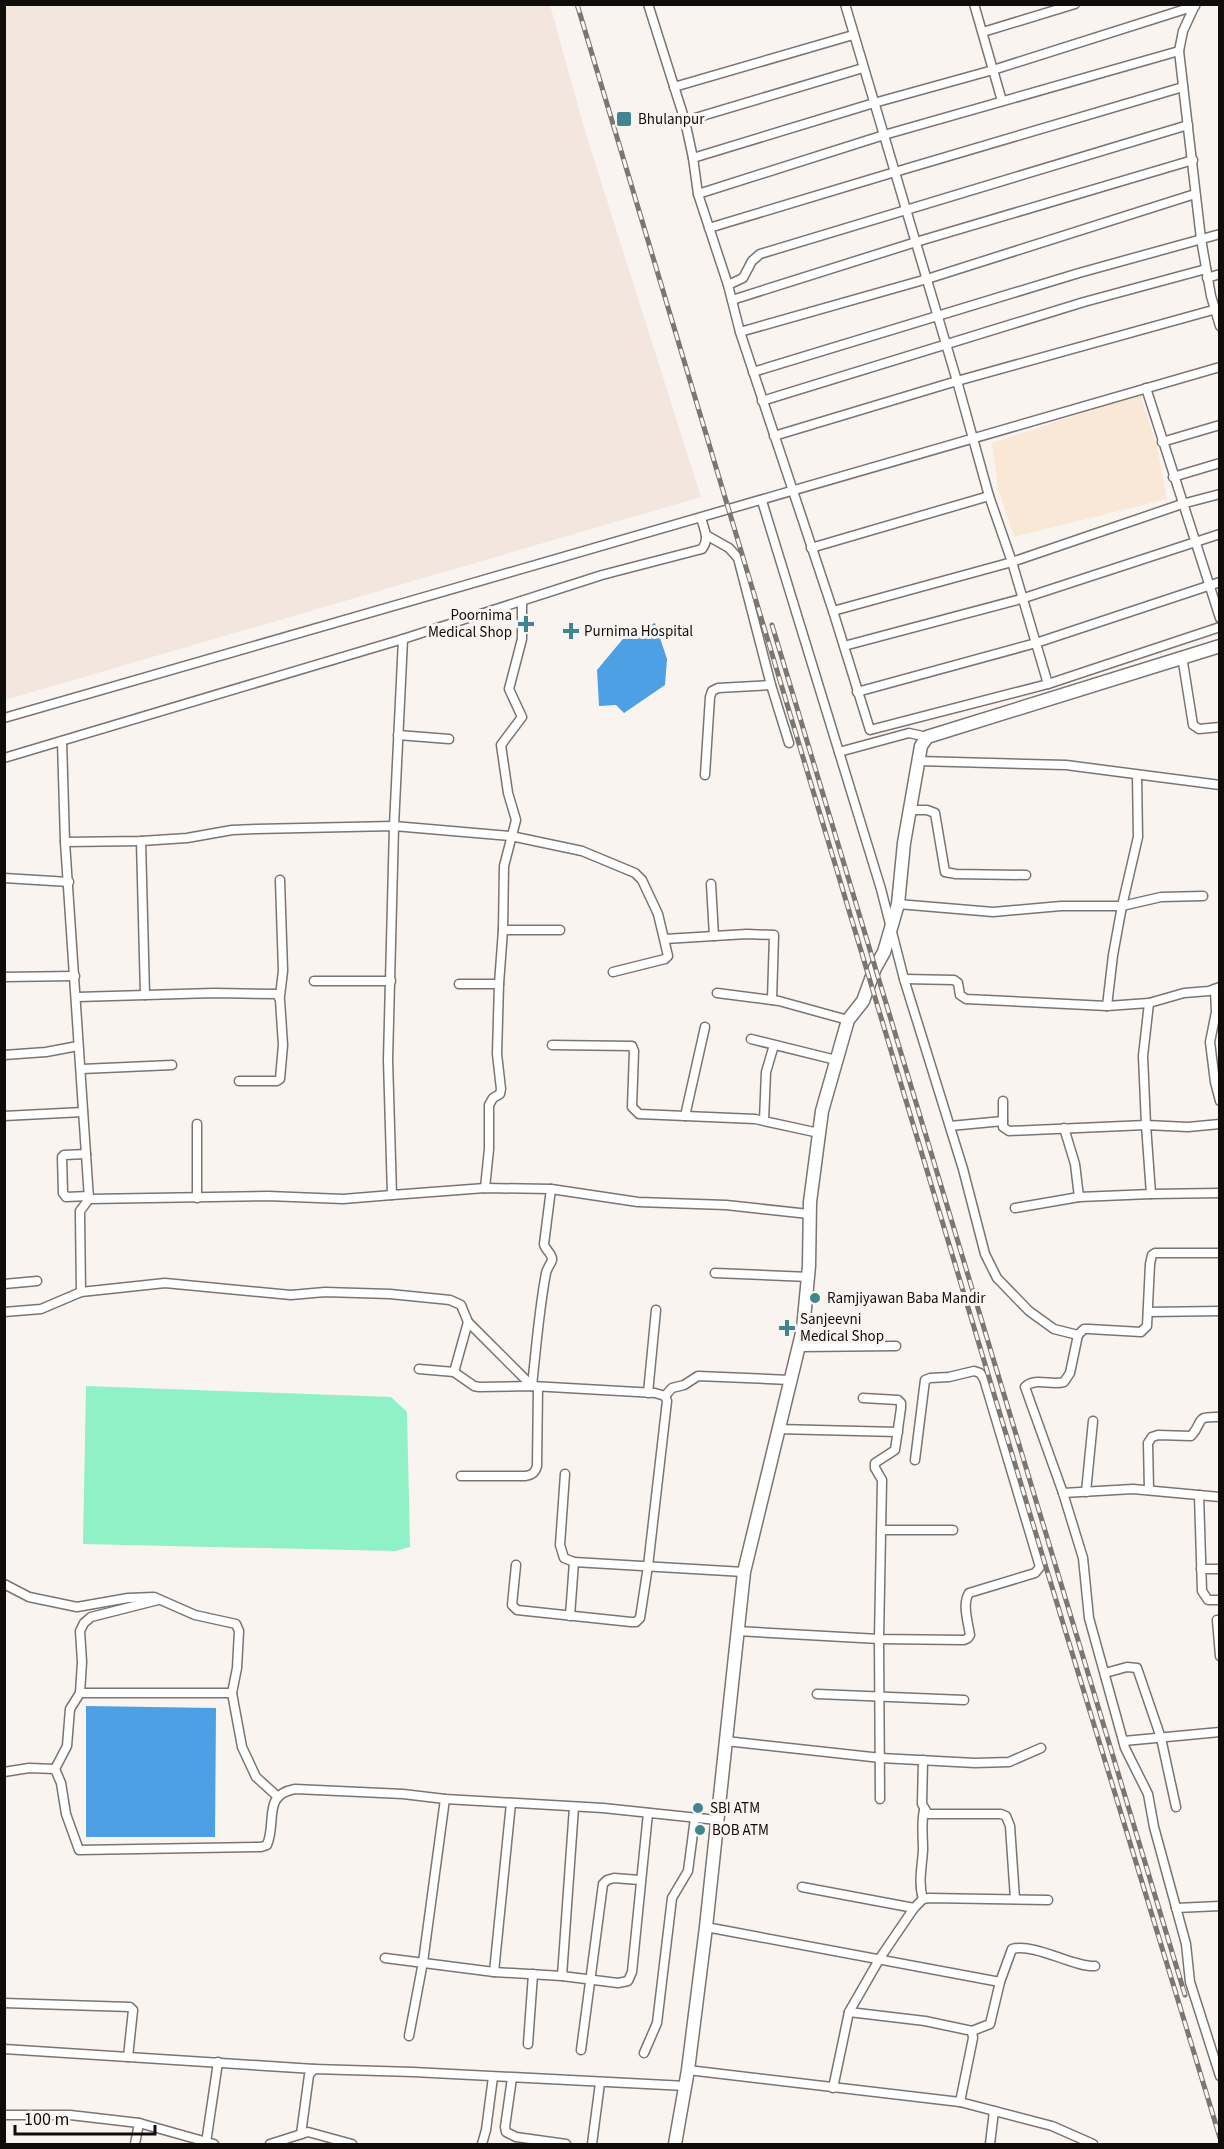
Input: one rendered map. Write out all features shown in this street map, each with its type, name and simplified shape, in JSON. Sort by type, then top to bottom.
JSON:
[{"type":"street","points":[[648,4],[685,121],[698,194],[728,285],[740,332],[870,730],[1048,684],[1220,627]]},
{"type":"street","points":[[845,4],[989,496],[1012,562],[1048,684]]},
{"type":"street","points":[[974,4],[1002,101]]},
{"type":"street","points":[[983,33],[1075,4]]},
{"type":"street","points":[[1195,5],[1183,31],[1179,51],[1206,273],[1220,326]]},
{"type":"street","points":[[693,158],[874,103],[993,70],[1195,5]]},
{"type":"street","points":[[674,87],[853,35]]},
{"type":"street","points":[[698,194],[884,135],[1179,51]]},
{"type":"street","points":[[685,121],[863,68]]},
{"type":"street","points":[[709,228],[1184,87]]},
{"type":"street","points":[[728,285],[743,278],[752,261],[760,254],[1188,125]]},
{"type":"street","points":[[732,300],[915,242],[1192,160]]},
{"type":"street","points":[[740,332],[927,279],[1196,194]]},
{"type":"street","points":[[753,372],[1079,273],[1220,234]]},
{"type":"street","points":[[762,401],[1084,302],[1206,273],[1220,274]]},
{"type":"street","points":[[774,436],[957,381],[1217,309]]},
{"type":"street","points":[[4,718],[792,493],[1220,367]]},
{"type":"street","points":[[1146,388],[1220,618]]},
{"type":"street","points":[[1162,442],[1220,424]]},
{"type":"street","points":[[1173,477],[1220,463]]},
{"type":"street","points":[[833,611],[1012,562],[1182,504],[1220,494]]},
{"type":"street","points":[[811,548],[989,496]]},
{"type":"street","points":[[762,501],[963,1169],[985,1254],[997,1278],[1016,1300],[1054,1329],[1078,1335]]},
{"type":"street","points":[[4,758],[403,639],[602,575],[702,549],[705,546],[706,535],[701,518]]},
{"type":"street","points":[[844,646],[1022,599],[1220,534]]},
{"type":"street","points":[[706,535],[729,548],[738,558],[771,685],[789,743]]},
{"type":"street","points":[[857,692],[1036,643],[1220,582]]},
{"type":"street","points":[[485,1188],[489,1149],[489,1105],[493,1098],[500,1094],[501,1089],[497,1054],[503,930],[503,873],[516,820],[508,793],[501,745],[522,717],[509,689],[522,639],[522,601]]},
{"type":"street","points":[[392,1195],[388,1060],[394,826],[403,639]]},
{"type":"street","points":[[839,752],[909,733],[927,737],[1220,646]]},
{"type":"street","points":[[1182,656],[1193,725],[1199,729],[1220,727]]},
{"type":"street","points":[[705,775],[712,691],[718,688],[771,685]]},
{"type":"street","points":[[398,735],[449,739]]},
{"type":"street","points":[[675,2145],[686,2086],[706,1927],[744,1572],[803,1329],[809,1277],[809,1214],[822,1111],[848,1020],[863,1001],[875,968],[884,952],[898,904],[918,761],[921,746],[927,737]]},
{"type":"street","points":[[62,741],[65,842],[89,1198],[80,1216],[81,1292]]},
{"type":"street","points":[[918,761],[1066,765],[1220,785]]},
{"type":"street","points":[[1107,1006],[1113,955],[1138,837],[1137,775]]},
{"type":"street","points":[[910,810],[927,810],[935,813],[945,872],[1026,875]]},
{"type":"street","points":[[65,842],[187,838],[232,830],[394,826],[512,836],[582,851],[635,873],[642,880],[656,908],[666,939],[669,952],[665,959],[613,972]]},
{"type":"street","points":[[141,841],[145,995]]},
{"type":"street","points":[[4,878],[69,882]]},
{"type":"street","points":[[239,1081],[277,1081],[280,1079],[283,1044],[280,996],[284,971],[280,880]]},
{"type":"street","points":[[711,884],[714,936]]},
{"type":"street","points":[[898,904],[993,912],[1061,906],[1122,906],[1161,897],[1203,896]]},
{"type":"street","points":[[503,930],[560,930]]},
{"type":"street","points":[[666,939],[747,934],[774,935],[772,1000]]},
{"type":"street","points":[[4,977],[75,976]]},
{"type":"street","points":[[904,979],[954,980],[958,982],[960,995],[966,999],[1107,1006],[1149,1003],[1184,993],[1217,988],[1216,1029],[1210,1050],[1220,1101]]},
{"type":"street","points":[[314,981],[391,981]]},
{"type":"street","points":[[459,984],[500,984]]},
{"type":"street","points":[[77,997],[214,993],[280,996]]},
{"type":"street","points":[[717,993],[772,1000],[848,1020]]},
{"type":"street","points":[[1149,1003],[1143,1056],[1151,1194]]},
{"type":"street","points":[[685,1116],[705,1027]]},
{"type":"street","points":[[751,1039],[836,1060]]},
{"type":"street","points":[[552,1045],[632,1046],[634,1051],[632,1107],[639,1114],[764,1120],[819,1133]]},
{"type":"street","points":[[764,1120],[766,1072],[774,1045]]},
{"type":"street","points":[[4,1055],[46,1052],[78,1046]]},
{"type":"street","points":[[82,1069],[172,1065]]},
{"type":"street","points":[[1003,1101],[1003,1127],[1009,1131],[1146,1125],[1188,1127],[1220,1124]]},
{"type":"street","points":[[4,1116],[83,1112]]},
{"type":"street","points":[[950,1126],[1003,1121]]},
{"type":"street","points":[[197,1124],[197,1198]]},
{"type":"street","points":[[1064,1128],[1075,1164],[1079,1197]]},
{"type":"street","points":[[86,1154],[62,1157],[63,1193],[66,1197],[268,1196],[343,1199],[485,1188],[551,1189],[638,1202],[726,1205],[809,1214]]},
{"type":"street","points":[[460,1476],[531,1476],[537,1466],[535,1386],[544,1288],[547,1270],[552,1261],[552,1257],[544,1248],[551,1189]]},
{"type":"street","points":[[1015,1208],[1079,1197],[1220,1193]]},
{"type":"street","points":[[1220,1253],[1155,1253],[1152,1255],[1147,1326],[1141,1332],[1084,1329],[1078,1335],[1070,1373],[1064,1382],[1054,1384],[1031,1382],[1025,1387],[1063,1493],[1083,1558],[1087,1610],[1124,1741],[1148,1794],[1154,1827],[1186,1944],[1190,1982],[1220,2076]]},
{"type":"street","points":[[715,1273],[809,1277]]},
{"type":"street","points":[[4,1284],[37,1281]]},
{"type":"street","points":[[4,1312],[41,1308],[81,1292],[165,1283],[291,1295],[325,1292],[390,1294],[456,1301],[468,1322],[535,1386]]},
{"type":"street","points":[[648,1393],[656,1310]]},
{"type":"street","points":[[1148,1312],[1220,1311]]},
{"type":"street","points":[[454,1372],[468,1322]]},
{"type":"street","points":[[798,1347],[896,1346]]},
{"type":"street","points":[[419,1369],[454,1372],[479,1387],[535,1386],[665,1396]]},
{"type":"street","points":[[736,1631],[879,1639],[964,1640],[968,1638],[970,1635],[965,1603],[969,1593],[1035,1573],[1040,1567],[991,1401],[980,1373],[974,1371],[925,1380],[915,1460]]},
{"type":"street","points":[[665,1396],[669,1391],[684,1386],[698,1376],[790,1380]]},
{"type":"street","points":[[516,1565],[512,1605],[517,1610],[636,1622],[640,1618],[667,1401],[665,1396]]},
{"type":"street","points":[[863,1398],[892,1399],[901,1403],[896,1450],[874,1462],[882,1480],[879,1639],[880,1799]]},
{"type":"street","points":[[1149,1490],[1148,1443],[1152,1437],[1158,1435],[1191,1436],[1204,1416],[1220,1417]]},
{"type":"street","points":[[1086,1492],[1093,1421]]},
{"type":"street","points":[[777,1429],[898,1432]]},
{"type":"street","points":[[565,1474],[561,1553],[564,1558],[574,1562],[744,1572]]},
{"type":"street","points":[[1063,1493],[1149,1490],[1220,1497]]},
{"type":"street","points":[[1199,1495],[1202,1591],[1208,1599],[1220,1600]]},
{"type":"street","points":[[882,1530],[953,1530]]},
{"type":"street","points":[[570,1616],[574,1562]]},
{"type":"street","points":[[1201,1569],[1220,1569]]},
{"type":"street","points":[[4,1584],[29,1598],[77,1607],[128,1598],[154,1597],[195,1615],[236,1624],[239,1631],[237,1668],[232,1694],[242,1747],[256,1777],[277,1796]]},
{"type":"street","points":[[55,1769],[67,1746],[70,1709],[80,1693],[82,1662],[80,1631],[84,1623],[91,1617],[160,1600]]},
{"type":"street","points":[[1217,1620],[1220,1656]]},
{"type":"street","points":[[1105,1673],[1127,1667],[1137,1668],[1161,1738],[1176,1807]]},
{"type":"street","points":[[80,1693],[232,1694]]},
{"type":"street","points":[[817,1694],[964,1700]]},
{"type":"street","points":[[1124,1741],[1220,1732]]},
{"type":"street","points":[[726,1741],[881,1758],[1009,1762],[1041,1748]]},
{"type":"street","points":[[923,1760],[922,1804],[924,1810],[921,1823],[923,1847],[920,1889],[923,1899]]},
{"type":"street","points":[[4,1772],[29,1768],[55,1769]]},
{"type":"street","points":[[55,1769],[61,1783],[66,1814],[79,1850],[261,1848],[267,1845],[272,1834],[273,1807],[277,1796],[284,1791],[295,1789],[403,1794],[717,1820]]},
{"type":"street","points":[[409,2036],[423,1962],[445,1799]]},
{"type":"street","points":[[494,1972],[510,1803]]},
{"type":"street","points":[[562,1976],[574,1807]]},
{"type":"street","points":[[924,1810],[933,1815],[1001,1814],[1006,1816],[1010,1826],[1015,1899]]},
{"type":"street","points":[[385,1958],[494,1972],[562,1976],[618,1983],[628,1981],[632,1972],[648,1813]]},
{"type":"street","points":[[644,2053],[657,2023],[672,1898],[688,1871],[694,1818]]},
{"type":"street","points":[[581,2050],[603,1884],[614,1878],[640,1880]]},
{"type":"street","points":[[802,1887],[914,1908]]},
{"type":"street","points":[[833,2088],[849,2012],[880,1958],[914,1908],[923,1899],[1048,1900]]},
{"type":"street","points":[[1176,1908],[1220,1906]]},
{"type":"street","points":[[706,1927],[1000,1982]]},
{"type":"street","points":[[849,2012],[925,2021],[972,2031],[990,2024],[1009,1953],[1015,1948],[1063,1957],[1086,1966],[1095,1966]]},
{"type":"street","points":[[528,2044],[533,1974]]},
{"type":"street","points":[[4,2003],[130,2007],[133,2010],[128,2057]]},
{"type":"street","points":[[960,2102],[973,2038],[972,2031]]},
{"type":"street","points":[[4,2049],[314,2069],[686,2086]]},
{"type":"street","points":[[4,2115],[70,2115],[139,2123],[210,2144],[218,2062]]},
{"type":"street","points":[[301,2134],[309,2075],[314,2069]]},
{"type":"street","points":[[688,2070],[960,2102],[1052,2126],[1093,2145]]},
{"type":"street","points":[[482,2145],[493,2076]]},
{"type":"street","points":[[512,2078],[507,2132],[516,2137],[566,2145]]},
{"type":"street","points":[[592,2145],[600,2083]]},
{"type":"street","points":[[990,2145],[994,2111]]},
{"type":"street","points":[[135,2145],[139,2123]]},
{"type":"street","points":[[270,2145],[308,2132],[352,2145]]},
{"type":"shaded area","points":[[5,4],[550,5],[585,131],[701,497],[5,700]]},
{"type":"shaded area","points":[[1140,394],[1157,446],[1167,499],[1014,537],[998,489],[992,443]]},
{"type":"green space","points":[[86,1386],[391,1397],[407,1412],[410,1547],[395,1551],[83,1544]]},
{"type":"water","points":[[655,623],[667,659],[665,685],[624,713],[616,705],[599,706],[597,670],[627,634]]},
{"type":"water","points":[[86,1706],[216,1708],[215,1837],[86,1837]]},
{"type":"railway","points":[[577,4],[1045,1564],[1220,2138]]},
{"type":"railway","points":[[772,625],[1185,1995]]},
{"type":"place","name":"Bhulanpur","points":[[624,119]]},
{"type":"place","name":"Poornima Medical Shop","points":[[526,624]]},
{"type":"place","name":"Purnima Hospital","points":[[571,631]]},
{"type":"place","name":"Ramjiyawan Baba Mandir","points":[[815,1298]]},
{"type":"place","name":"Sanjeevni Medical Shop","points":[[787,1328]]},
{"type":"place","name":"SBI ATM","points":[[698,1808]]},
{"type":"place","name":"BOB ATM","points":[[700,1830]]}]
